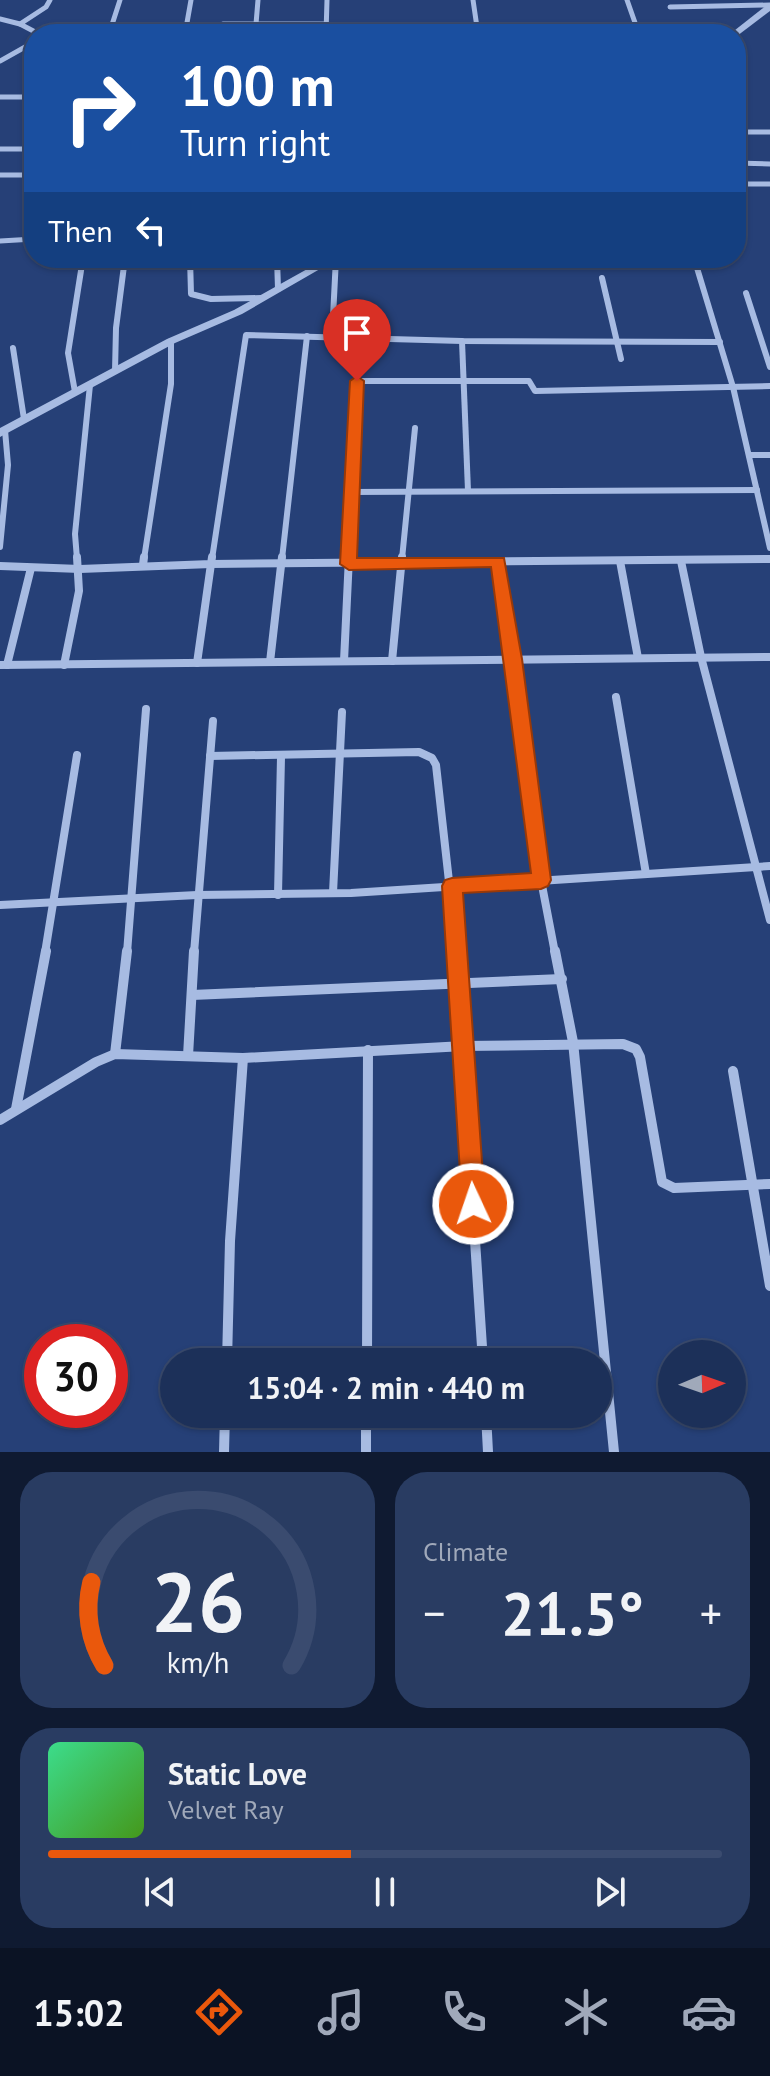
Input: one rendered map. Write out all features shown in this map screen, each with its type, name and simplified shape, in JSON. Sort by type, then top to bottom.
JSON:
[{"type":"street","points":[[20,24],[46,7],[50,0]]},
{"type":"street","points":[[112,24],[120,0]]},
{"type":"street","points":[[187,24],[191,0]]},
{"type":"street","points":[[256,24],[258,0]]},
{"type":"street","points":[[223,24],[326,24],[327,0]]},
{"type":"street","points":[[473,0],[477,24]]},
{"type":"street","points":[[627,0],[635,24]]},
{"type":"street","points":[[670,7],[770,6]]},
{"type":"street","points":[[746,25],[770,6]]},
{"type":"street","points":[[0,19],[24,26]]},
{"type":"street","points":[[0,61],[24,48]]},
{"type":"street","points":[[0,97],[24,97]]},
{"type":"street","points":[[746,132],[770,132]]},
{"type":"street","points":[[0,149],[24,149]]},
{"type":"street","points":[[746,163],[770,164]]},
{"type":"street","points":[[0,175],[24,175]]},
{"type":"street","points":[[746,184],[770,184]]},
{"type":"street","points":[[0,241],[24,240]]},
{"type":"street","points":[[75,392],[68,353],[81,268]]},
{"type":"street","points":[[115,371],[116,328],[124,268]]},
{"type":"street","points":[[190,268],[191,294],[211,299],[262,298]]},
{"type":"street","points":[[277,268],[278,289]]},
{"type":"street","points":[[0,547],[8,465],[2,432],[171,341],[317,268]]},
{"type":"street","points":[[332,337],[335,268]]},
{"type":"street","points":[[697,268],[733,387],[770,548]]},
{"type":"street","points":[[602,278],[621,359]]},
{"type":"street","points":[[746,293],[770,367]]},
{"type":"street","points":[[757,330],[770,330]]},
{"type":"street","points":[[197,663],[246,335],[462,341],[720,342]]},
{"type":"street","points":[[270,662],[307,336]]},
{"type":"street","points":[[344,661],[359,337]]},
{"type":"street","points":[[143,565],[171,384],[171,341]]},
{"type":"street","points":[[462,341],[468,491]]},
{"type":"street","points":[[13,348],[24,419]]},
{"type":"street","points":[[357,381],[529,381],[535,391],[770,386]]},
{"type":"street","points":[[64,665],[79,591],[80,569],[75,534],[90,385]]},
{"type":"street","points":[[392,661],[415,428]]},
{"type":"street","points":[[749,455],[770,455]]},
{"type":"street","points":[[350,492],[757,490]]},
{"type":"street","points":[[0,566],[80,569],[211,564],[770,559]]},
{"type":"street","points":[[620,561],[638,658]]},
{"type":"street","points":[[681,561],[701,657],[770,920]]},
{"type":"street","points":[[498,562],[541,880],[573,1042],[614,1452]]},
{"type":"street","points":[[31,568],[4,665],[770,657]]},
{"type":"street","points":[[616,697],[646,874]]},
{"type":"street","points":[[115,1054],[133,900],[146,709]]},
{"type":"street","points":[[333,893],[342,712]]},
{"type":"street","points":[[188,1056],[197,895],[213,721]]},
{"type":"street","points":[[210,756],[340,756],[419,752],[432,758],[436,765],[452,886],[460,982],[482,1348]]},
{"type":"street","points":[[16,1109],[55,903],[77,755]]},
{"type":"street","points":[[278,895],[281,757]]},
{"type":"street","points":[[0,905],[197,895],[333,893],[770,866]]},
{"type":"street","points":[[192,995],[562,979]]},
{"type":"street","points":[[0,1120],[96,1062],[115,1054],[243,1058],[464,1046],[573,1042],[623,1044],[636,1049],[640,1057],[662,1182],[674,1188],[770,1184]]},
{"type":"street","points":[[367,1348],[368,1050]]},
{"type":"street","points":[[227,1348],[230,1241],[243,1058]]},
{"type":"street","points":[[733,1071],[770,1286]]},
{"type":"street","points":[[224,1452],[225,1428]]},
{"type":"street","points":[[366,1428],[366,1452]]},
{"type":"street","points":[[487,1428],[488,1452]]},
{"type":"route","points":[[357,381],[349,564],[498,562],[513,659],[541,880],[452,886],[473,1204]]}]
